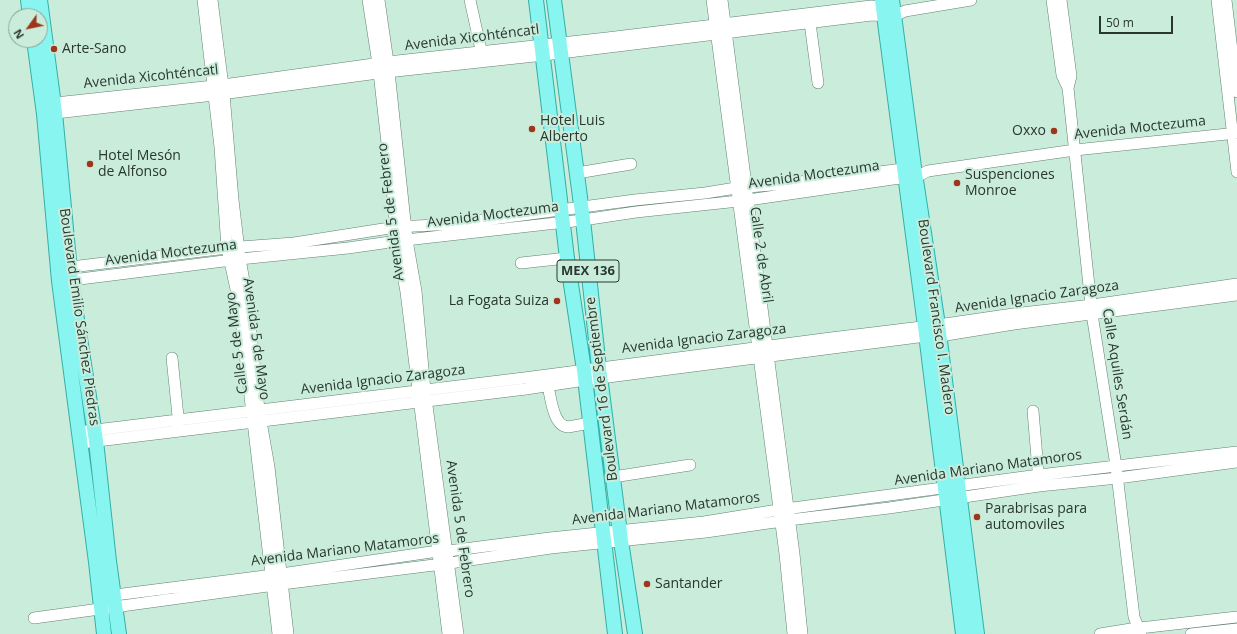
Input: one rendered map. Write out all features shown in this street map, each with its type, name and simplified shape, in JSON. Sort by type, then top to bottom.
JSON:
[{"type":"main road","name":"Boulevard Emilio Sánchez Piedras","points":[[40,0],[80,438],[102,562],[115,601],[119,634]]},
{"type":"main road","name":"Boulevard 16 de Septiembre","points":[[536,0],[567,258],[590,423],[615,634]]},
{"type":"main road","name":"Boulevard 16 de Septiembre","points":[[554,0],[582,213],[599,374],[620,536],[635,634]]},
{"type":"main road","name":"Boulevard Francisco I. Madero","points":[[890,8],[913,172],[953,493],[977,634]]},
{"type":"main road","name":"Boulevard Emilio Sánchez Piedras","points":[[36,48],[49,109]]},
{"type":"main road","name":"Boulevard Emilio Sánchez Piedras","points":[[65,274],[95,436],[102,562],[100,603],[104,634]]},
{"type":"main road","name":"Boulevard Francisco I. Madero","points":[[953,493],[963,634]]},
{"type":"street","points":[[203,0],[219,90]]},
{"type":"street","points":[[212,0],[229,200],[236,256]]},
{"type":"street","name":"Avenida 5 de Febrero","points":[[368,0],[375,13],[383,68],[402,240],[411,292],[422,397],[443,551],[458,634]]},
{"type":"street","name":"Avenida 5 de Febrero","points":[[375,13],[378,0]]},
{"type":"street","points":[[470,0],[483,57]]},
{"type":"street","name":"Calle 2 de Abril","points":[[712,0],[722,29]]},
{"type":"street","name":"Calle 2 de Abril","points":[[722,0],[722,29],[729,89],[789,554],[795,616],[793,634]]},
{"type":"street","name":"Avenida Xicohténcatl","points":[[49,109],[219,90],[383,68],[607,43],[827,16],[871,6],[890,8],[971,0]]},
{"type":"street","name":"Calle Aquiles Serdán","points":[[1052,0],[1062,75],[1068,88]]},
{"type":"street","name":"Calle Aquiles Serdán","points":[[1061,0],[1070,76],[1068,88],[1092,310],[1118,478],[1136,631]]},
{"type":"street","points":[[1217,0],[1237,92]]},
{"type":"street","points":[[1226,0],[1227,50],[1237,172]]},
{"type":"street","name":"Avenida Xicohténcatl","points":[[775,22],[810,23],[827,16]]},
{"type":"street","points":[[810,23],[818,83]]},
{"type":"street","name":"Avenida Moctezuma","points":[[295,248],[348,248],[402,240],[456,229],[582,213],[635,200],[706,198],[743,200],[784,189],[1075,150],[1235,133]]},
{"type":"street","points":[[577,173],[631,164]]},
{"type":"street","name":"Avenida Moctezuma","points":[[582,213],[636,212],[706,198],[741,188],[784,189]]},
{"type":"street","name":"Avenida 5 de Mayo","points":[[229,200],[227,248],[236,256],[244,303]]},
{"type":"street","points":[[635,200],[636,212]]},
{"type":"street","name":"Avenida Moctezuma","points":[[65,274],[158,270],[236,256],[295,248],[346,235],[401,227],[456,229]]},
{"type":"street","points":[[346,235],[348,248]]},
{"type":"street","name":"Avenida Moctezuma","points":[[65,274],[154,257],[227,248]]},
{"type":"street","points":[[154,257],[158,270]]},
{"type":"street","points":[[522,263],[567,258]]},
{"type":"street","name":"Avenida Ignacio Zaragoza","points":[[80,438],[525,384],[584,375],[1092,310],[1176,298],[1237,284]]},
{"type":"street","name":"Avenida Ignacio Zaragoza","points":[[1176,298],[1237,295]]},
{"type":"street","name":"Calle 5 de Mayo","points":[[244,303],[256,416],[264,468],[283,632]]},
{"type":"street","points":[[172,358],[179,425]]},
{"type":"street","name":"Avenida Ignacio Zaragoza","points":[[525,384],[548,386],[584,375]]},
{"type":"street","points":[[548,386],[555,416],[560,424],[568,426],[590,423]]},
{"type":"street","points":[[1033,411],[1039,481]]},
{"type":"street","name":"Avenida Mariano Matamoros","points":[[1039,481],[1118,478],[1199,462],[1237,452]]},
{"type":"street","name":"Avenida Mariano Matamoros","points":[[840,508],[889,508],[953,493],[1039,481],[1116,466],[1199,462],[1237,462]]},
{"type":"street","points":[[613,477],[690,465]]},
{"type":"street","name":"Avenida Mariano Matamoros","points":[[34,618],[100,603],[196,596],[362,562],[443,551],[550,543],[705,527],[840,508],[888,496],[953,493]]},
{"type":"street","points":[[888,496],[889,508]]},
{"type":"street","name":"Avenida Mariano Matamoros","points":[[115,601],[194,584],[364,574],[445,564],[550,543]]},
{"type":"street","points":[[362,562],[364,574]]},
{"type":"street","name":"Avenida 5 de Febrero","points":[[445,564],[448,634]]},
{"type":"street","points":[[194,584],[196,596]]},
{"type":"street","name":"Calle 2 de Abril","points":[[795,616],[802,634]]},
{"type":"street","points":[[1100,634],[1136,631],[1190,630],[1220,625],[1237,617]]},
{"type":"street","points":[[1220,625],[1237,629]]},
{"type":"place","name":"Arte-Sano","points":[[54,49]]},
{"type":"place","name":"Hotel Luis Alberto","points":[[532,129]]},
{"type":"place","name":"Oxxo","points":[[1054,131]]},
{"type":"place","name":"Hotel Mesón de Alfonso","points":[[90,164]]},
{"type":"place","name":"Suspenciones Monroe","points":[[957,183]]},
{"type":"place","name":"La Fogata Suiza","points":[[557,301]]},
{"type":"place","name":"Parabrisas para automoviles","points":[[977,517]]},
{"type":"place","name":"Santander","points":[[647,584]]}]
